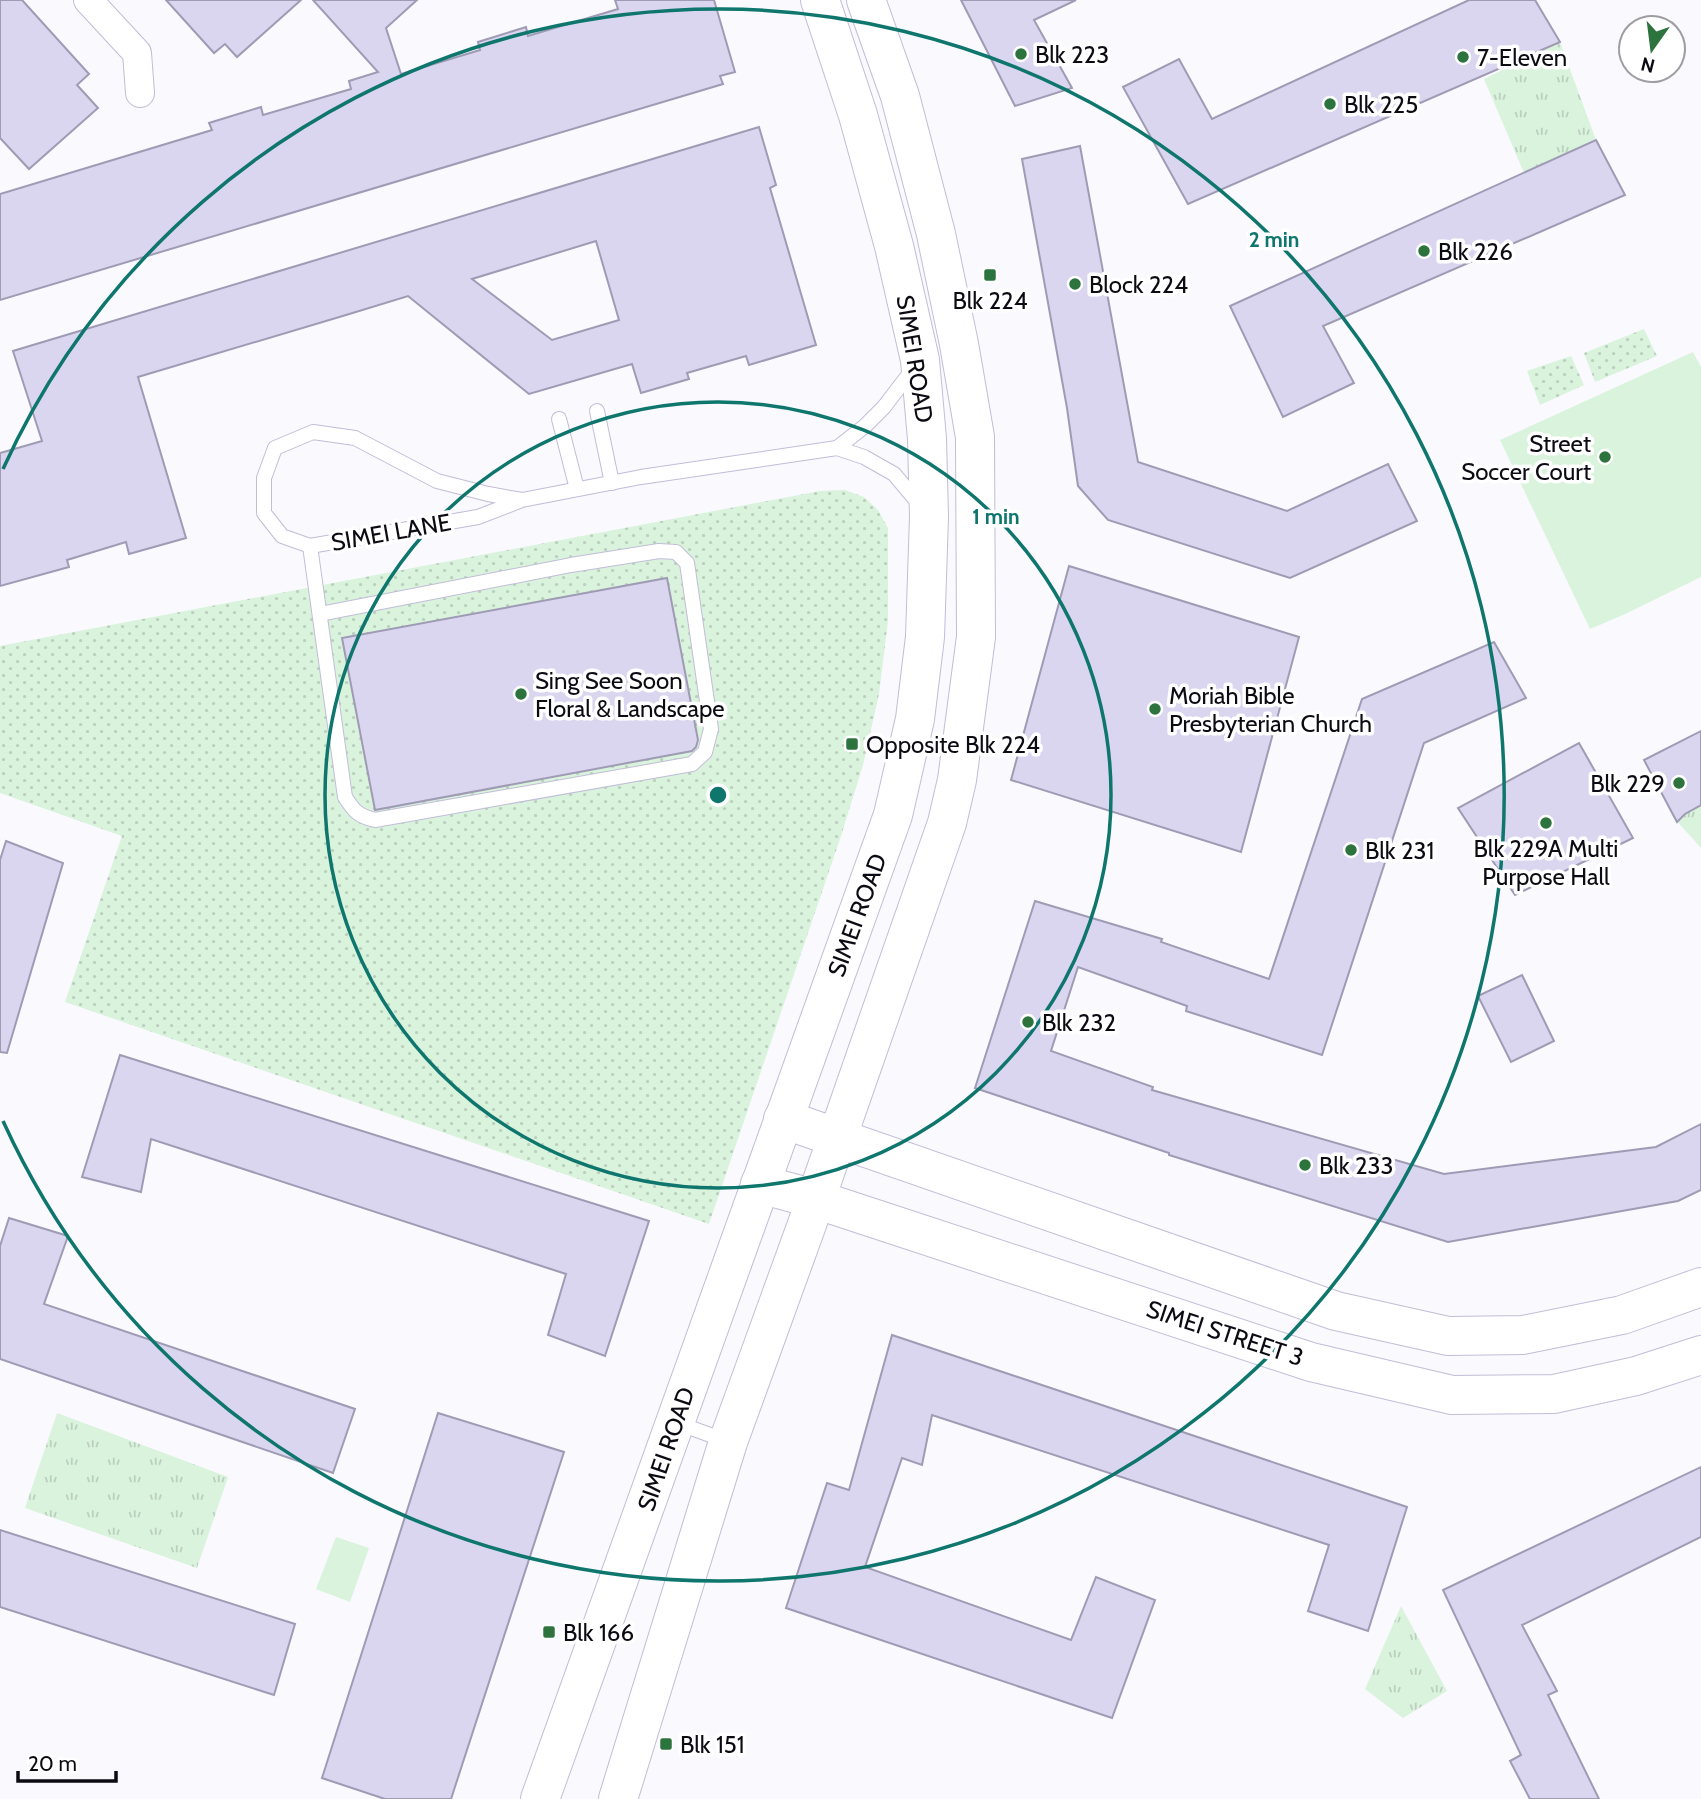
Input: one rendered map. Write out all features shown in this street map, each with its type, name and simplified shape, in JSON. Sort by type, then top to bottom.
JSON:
[{"type":"main road","name":"SIMEI ROAD","points":[[540,1799],[893,815],[915,719],[925,637],[929,517],[927,439],[920,360],[894,246],[858,115],[820,0]]},
{"type":"main road","name":"SIMEI ROAD","points":[[618,1799],[728,1442],[947,823],[958,768],[975,636],[975,437],[936,234],[900,96],[866,0]]},
{"type":"main road","points":[[893,815],[909,837],[923,838],[932,835],[947,823]]},
{"type":"main road","points":[[783,1119],[1336,1311],[1448,1336],[1523,1335],[1622,1315],[1701,1287]]},
{"type":"main road","name":"SIMEI STREET 3","points":[[760,1184],[816,1199],[1311,1362],[1452,1395],[1554,1394],[1636,1376],[1701,1355]]},
{"type":"street","points":[[88,0],[137,53],[140,93]]},
{"type":"lane","name":"SIMEI LANE","points":[[837,448],[884,407],[920,360]]},
{"type":"lane","points":[[597,411],[612,483]]},
{"type":"lane","points":[[559,419],[577,489]]},
{"type":"lane","name":"SIMEI LANE","points":[[522,500],[437,481],[355,438],[313,432],[275,448],[264,478],[264,513],[282,536],[310,546],[478,517],[522,500],[577,489],[837,448],[864,457],[894,474],[929,517]]},
{"type":"lane","points":[[310,546],[345,797],[363,817],[375,820],[692,764],[705,752],[711,729],[687,563],[677,552],[659,551],[571,565],[320,614]]},
{"type":"lane","points":[[675,1422],[728,1442]]},
{"type":"green space","points":[[1560,42],[1596,140],[1524,173],[1484,79]]},
{"type":"green space","points":[[1644,329],[1657,356],[1595,382],[1584,353]]},
{"type":"green space","name":"Street Soccer Court","points":[[1693,352],[1701,367],[1701,577],[1590,629],[1500,440]]},
{"type":"green space","points":[[1571,356],[1584,385],[1540,405],[1527,371]]},
{"type":"green space","points":[[845,490],[864,497],[878,510],[888,528],[888,621],[879,694],[863,765],[841,836],[709,1224],[65,1002],[122,836],[0,793],[0,646],[820,491]]},
{"type":"green space","points":[[1701,805],[1701,848],[1675,819]]},
{"type":"green space","points":[[57,1413],[228,1477],[197,1568],[25,1508]]},
{"type":"green space","points":[[336,1537],[369,1548],[350,1602],[316,1589]]},
{"type":"green space","points":[[1401,1606],[1447,1691],[1403,1718],[1365,1689]]},
{"type":"building","points":[[0,0],[22,0],[89,74],[77,85],[98,108],[29,169],[0,138]]},
{"type":"building","points":[[166,0],[301,0],[237,57],[225,44],[214,53]]},
{"type":"building","points":[[313,0],[417,0],[386,28],[401,74],[480,50],[478,42],[526,27],[528,36],[618,9],[615,0],[714,0],[735,72],[720,76],[723,84],[0,300],[0,194],[212,130],[209,123],[261,107],[263,115],[351,89],[349,81],[378,72]]},
{"type":"building","name":"Blk 223","points":[[961,0],[1076,0],[1034,20],[1072,88],[1015,106]]},
{"type":"building","name":"Blk 225","points":[[1469,0],[1535,0],[1560,42],[1188,204],[1123,87],[1179,59],[1212,119]]},
{"type":"building","points":[[759,127],[776,185],[770,188],[816,345],[749,365],[746,356],[687,373],[689,379],[641,393],[632,364],[529,394],[408,296],[138,377],[186,538],[129,554],[126,542],[67,560],[69,567],[0,586],[0,453],[42,441],[13,351]],"holes":[[[596,241],[619,320],[552,340],[472,279]]]},
{"type":"building","name":"Blk 226","points":[[1596,140],[1625,195],[1323,326],[1354,383],[1283,417],[1230,306]]},
{"type":"building","name":"Block 224","points":[[1080,146],[1138,462],[1287,511],[1388,464],[1417,521],[1290,578],[1108,520],[1078,486],[1067,408],[1022,159]]},
{"type":"building","name":"Moriah Bible Presbyterian Church","points":[[1069,566],[1299,637],[1241,852],[1011,780]]},
{"type":"building","name":"Sing See Soon Floral & Landscape","points":[[667,578],[698,740],[692,751],[375,810],[342,638]]},
{"type":"building","points":[[1494,642],[1526,698],[1424,743],[1322,1055],[1186,1011],[1187,1006],[1078,967],[1051,1051],[1153,1087],[1152,1090],[1444,1174],[1656,1147],[1701,1124],[1701,1190],[1678,1201],[1448,1242],[1169,1155],[975,1088],[1035,901],[1162,939],[1161,942],[1269,979],[1362,699]]},
{"type":"building","name":"Blk 229","points":[[1701,731],[1701,805],[1677,822],[1644,760]]},
{"type":"building","name":"Blk 229A Multi Purpose Hall","points":[[1579,743],[1633,838],[1515,895],[1458,808]]},
{"type":"building","points":[[6,841],[63,863],[7,1053],[0,1052],[0,860]]},
{"type":"building","points":[[1522,975],[1554,1041],[1511,1062],[1478,996]]},
{"type":"building","points":[[120,1055],[649,1221],[605,1356],[548,1335],[566,1274],[151,1139],[141,1192],[82,1177]]},
{"type":"building","points":[[9,1218],[68,1236],[44,1304],[355,1409],[333,1473],[0,1359],[0,1246]]},
{"type":"building","points":[[892,1335],[1407,1507],[1368,1631],[1308,1611],[1329,1545],[932,1415],[922,1465],[902,1458],[865,1567],[1071,1640],[1096,1577],[1155,1600],[1112,1718],[786,1608],[827,1483],[849,1490]]},
{"type":"building","points":[[438,1413],[564,1452],[451,1799],[385,1799],[322,1778]]},
{"type":"building","points":[[1701,1467],[1701,1537],[1522,1625],[1557,1691],[1548,1695],[1599,1799],[1530,1799],[1510,1761],[1521,1755],[1443,1590]]},
{"type":"building","points":[[0,1530],[295,1624],[274,1695],[0,1607]]},
{"type":"place","name":"Blk 223","points":[[1021,54]]},
{"type":"place","name":"7-Eleven","points":[[1463,57]]},
{"type":"place","name":"Blk 225","points":[[1330,104]]},
{"type":"place","name":"Blk 226","points":[[1424,251]]},
{"type":"place","name":"Blk 224","points":[[990,275]]},
{"type":"place","name":"Block 224","points":[[1075,284]]},
{"type":"place","name":"Street Soccer Court","points":[[1605,457]]},
{"type":"place","name":"Sing See Soon Floral & Landscape","points":[[521,694]]},
{"type":"place","name":"Moriah Bible Presbyterian Church","points":[[1155,709]]},
{"type":"place","name":"Opposite Blk 224","points":[[852,744]]},
{"type":"place","name":"Blk 229","points":[[1679,783]]},
{"type":"place","name":"Blk 229A Multi Purpose Hall","points":[[1546,823]]},
{"type":"place","name":"Blk 231","points":[[1351,850]]},
{"type":"place","name":"Blk 232","points":[[1028,1022]]},
{"type":"place","name":"Blk 233","points":[[1305,1165]]},
{"type":"place","name":"Blk 166","points":[[549,1632]]},
{"type":"place","name":"Blk 151","points":[[666,1744]]}]
